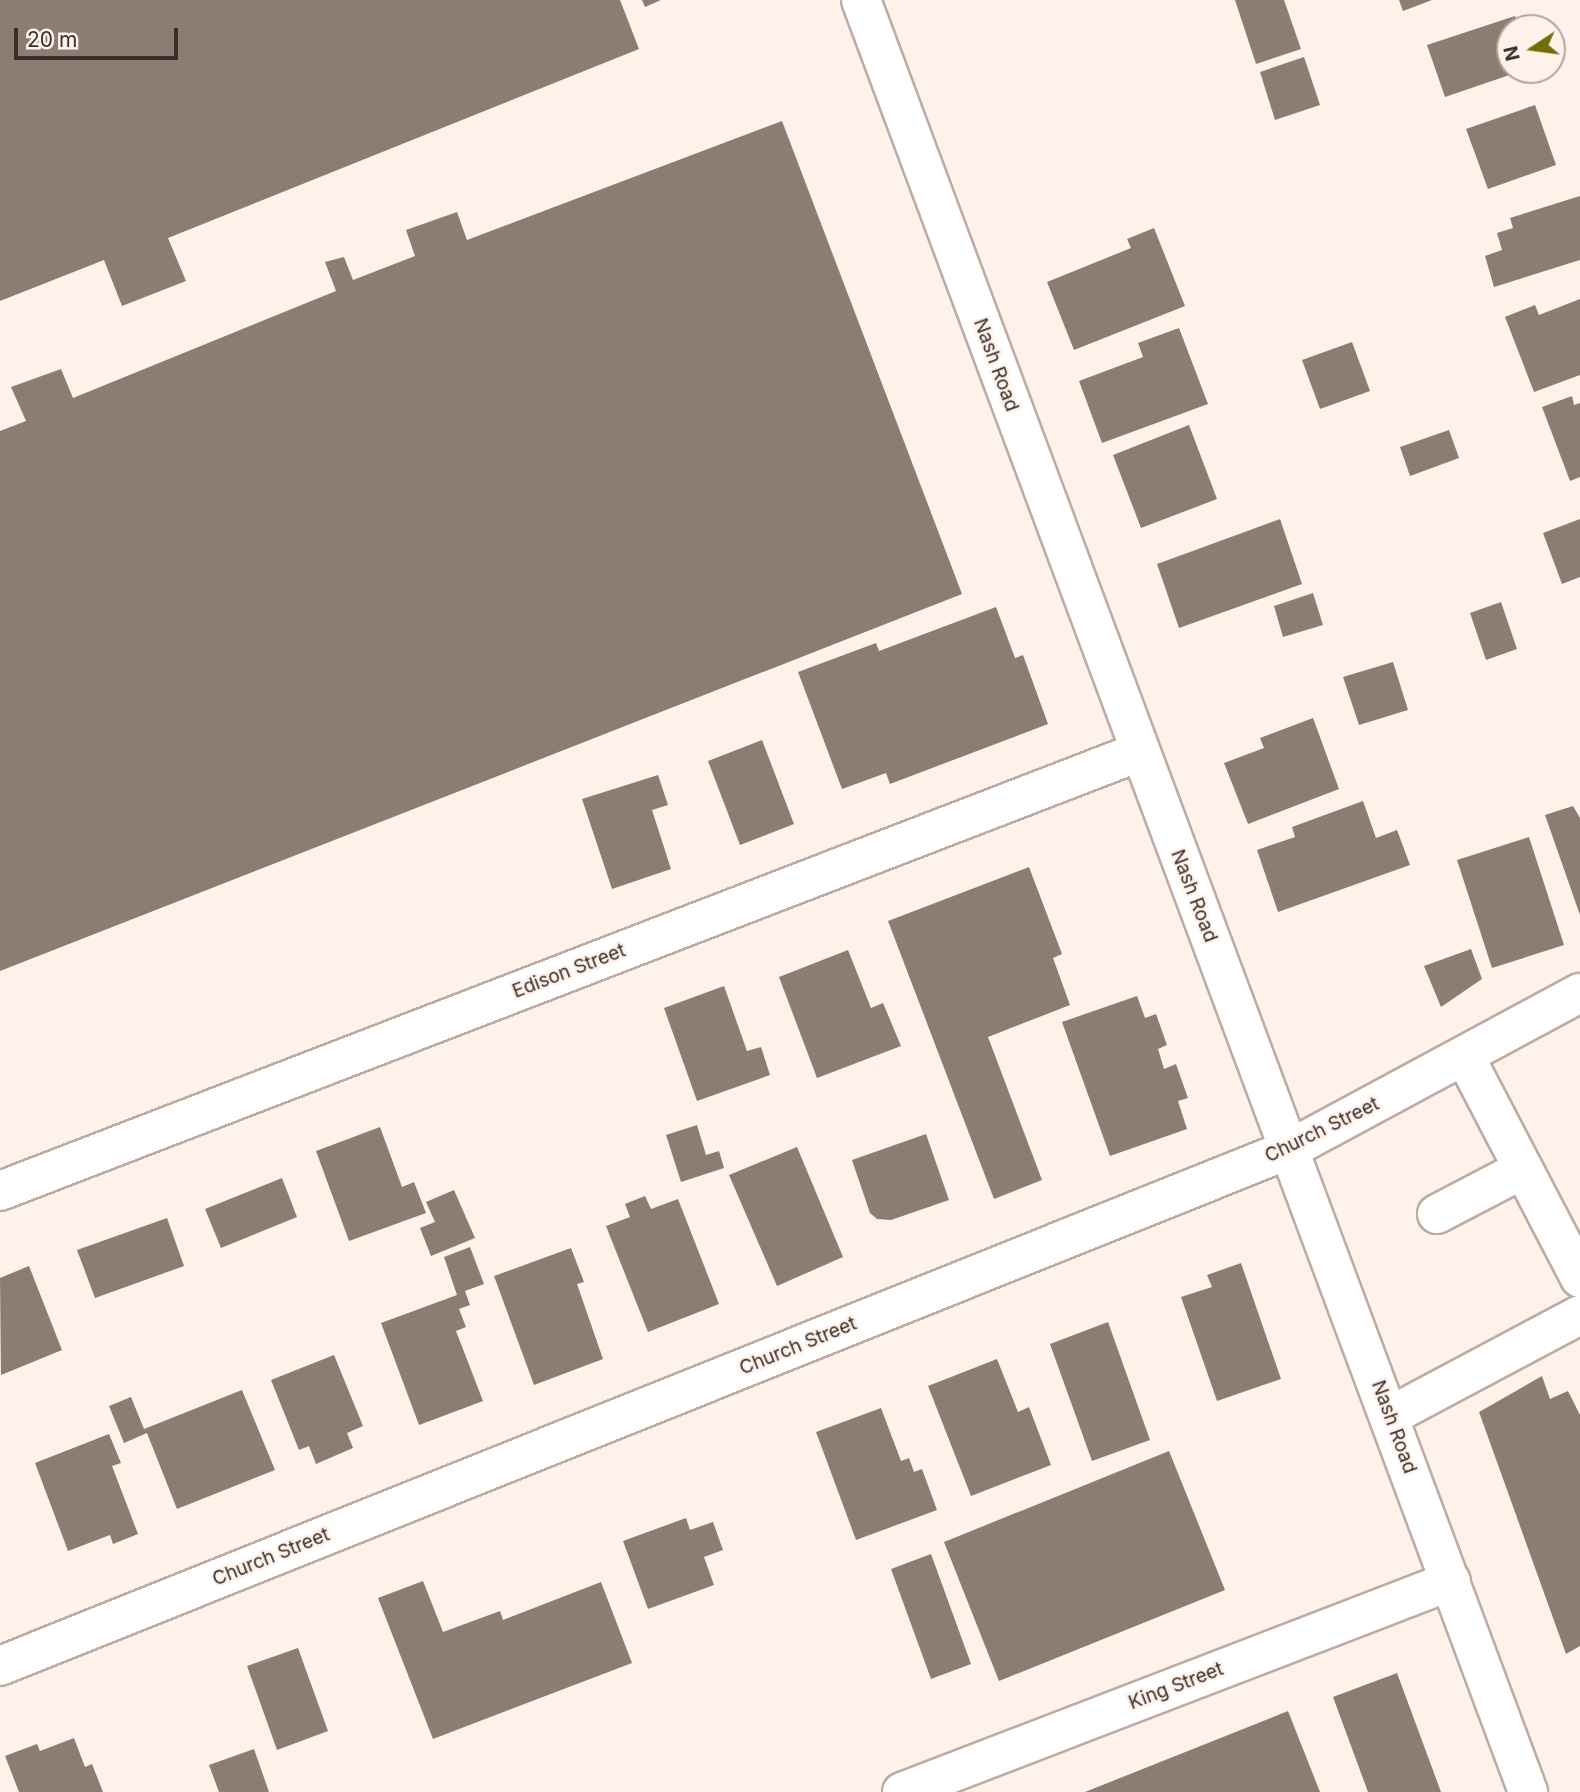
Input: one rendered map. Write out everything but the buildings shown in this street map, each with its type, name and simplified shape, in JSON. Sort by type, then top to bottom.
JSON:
[{"type":"main road","name":"Nash Road","points":[[861,0],[1528,1792]]},
{"type":"main road","name":"Edison Street","points":[[0,1191],[1139,752]]},
{"type":"main road","name":"Church Street","points":[[0,1665],[1290,1149],[1580,993]]},
{"type":"main road","points":[[1465,1057],[1580,1278]]},
{"type":"main road","points":[[1437,1214],[1523,1169]]},
{"type":"main road","points":[[1390,1416],[1580,1315]]},
{"type":"main road","name":"King Street","points":[[902,1792],[1451,1581]]}]
